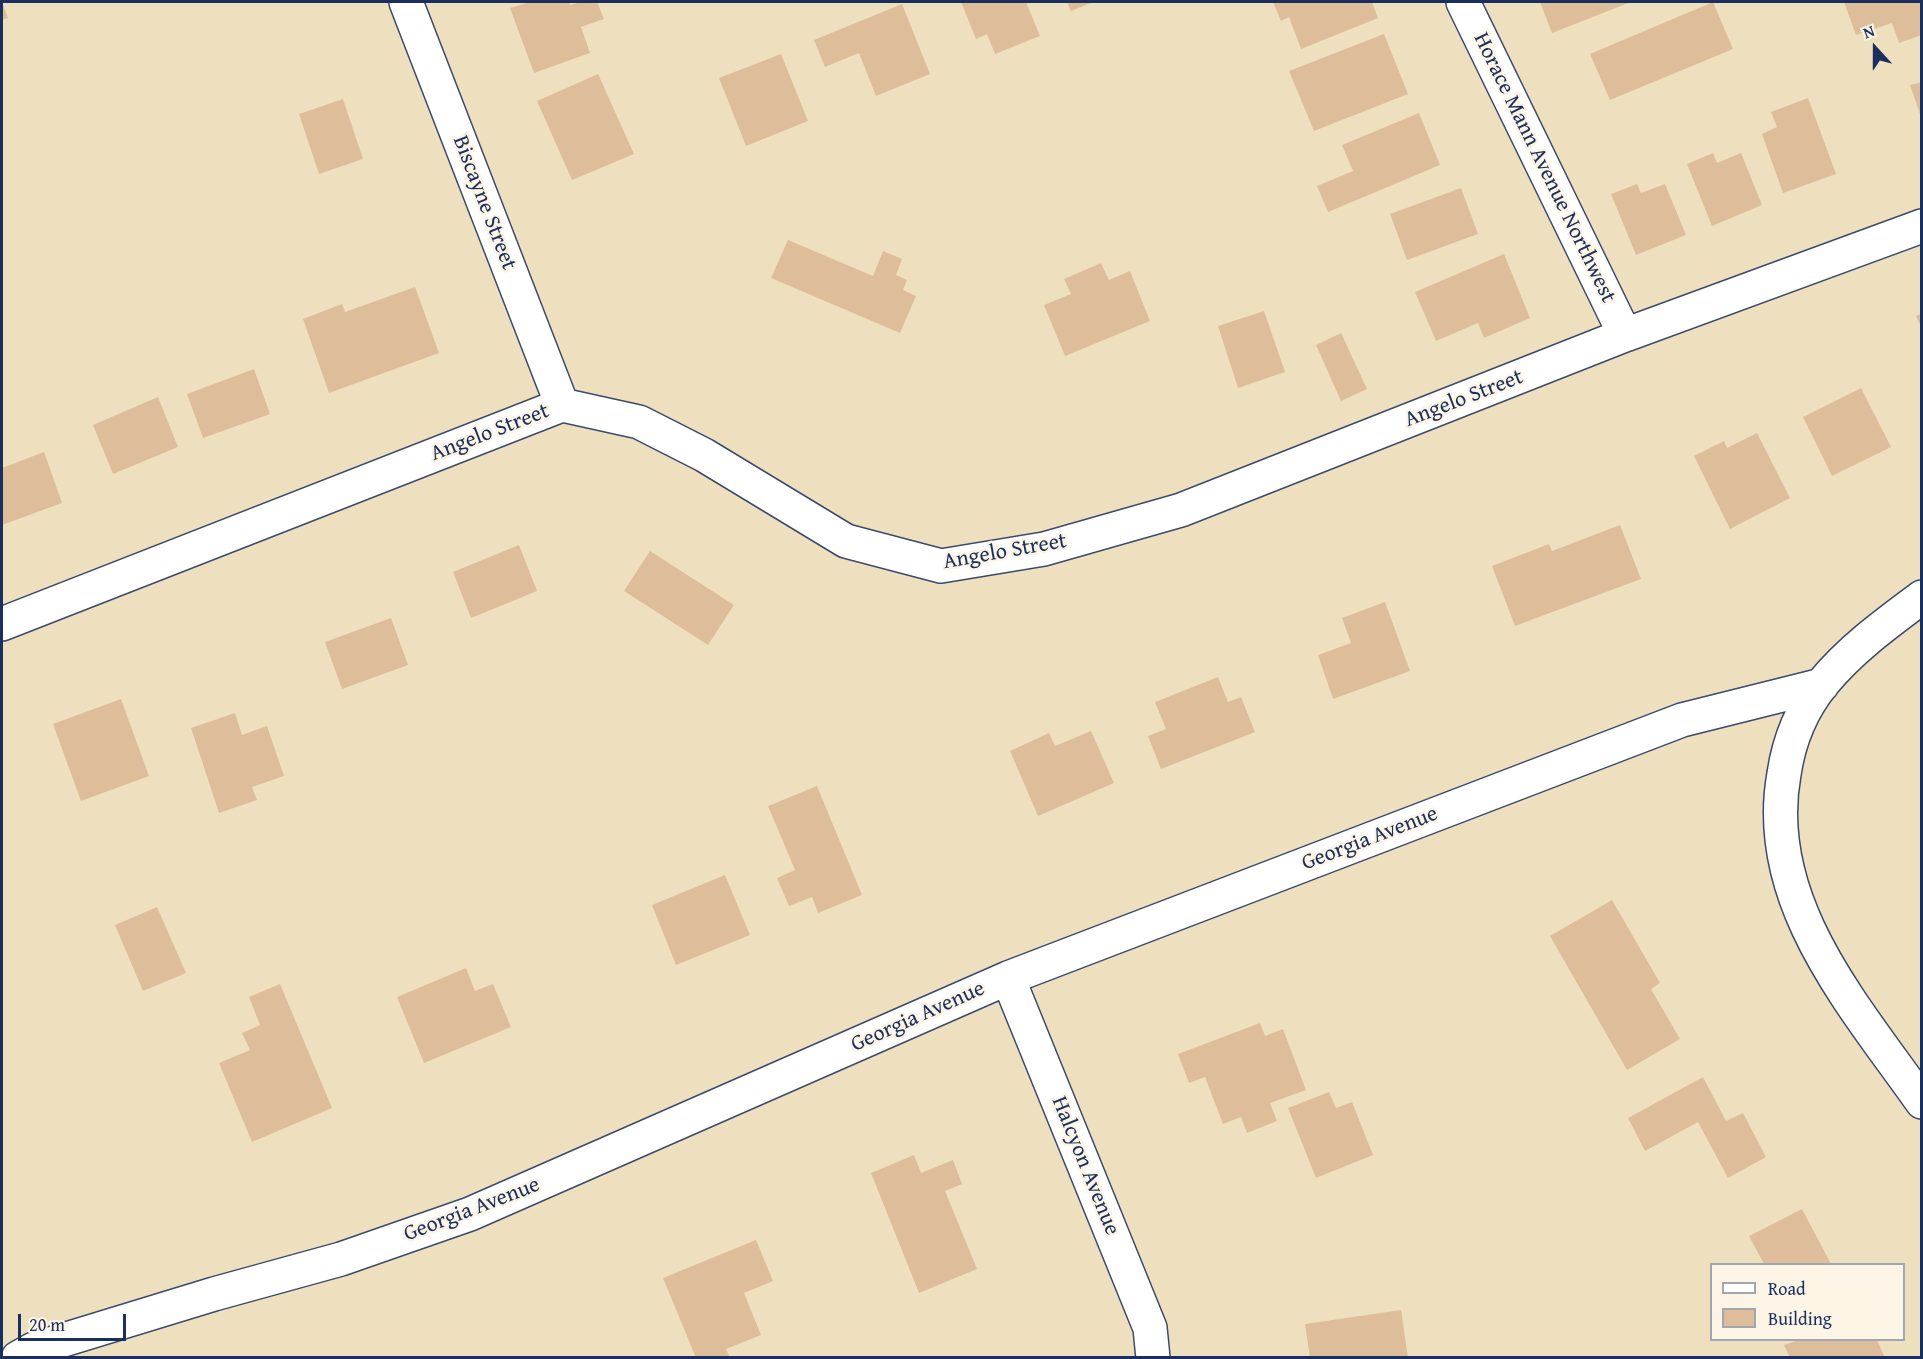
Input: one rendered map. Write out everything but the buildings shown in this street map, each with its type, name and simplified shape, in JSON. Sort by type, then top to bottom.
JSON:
[{"type":"street","name":"Biscayne Street","points":[[406,2],[562,405]]},
{"type":"street","name":"Horace Mann Avenue Northwest","points":[[1463,2],[1625,335]]},
{"type":"street","name":"Angelo Street","points":[[2,624],[562,405],[639,422],[704,455],[846,541],[941,566],[1044,549],[1181,510],[1625,335],[1922,226]]},
{"type":"street","points":[[1922,597],[1869,638],[1822,685],[1794,732],[1780,794],[1781,841],[1795,900],[1831,973],[1922,1102]]},
{"type":"street","name":"Georgia Avenue","points":[[18,1358],[34,1349],[214,1294],[341,1259],[470,1214],[1008,978],[1682,720],[1822,685]]},
{"type":"street","name":"Halcyon Avenue","points":[[1008,978],[1150,1328],[1153,1358]]}]
